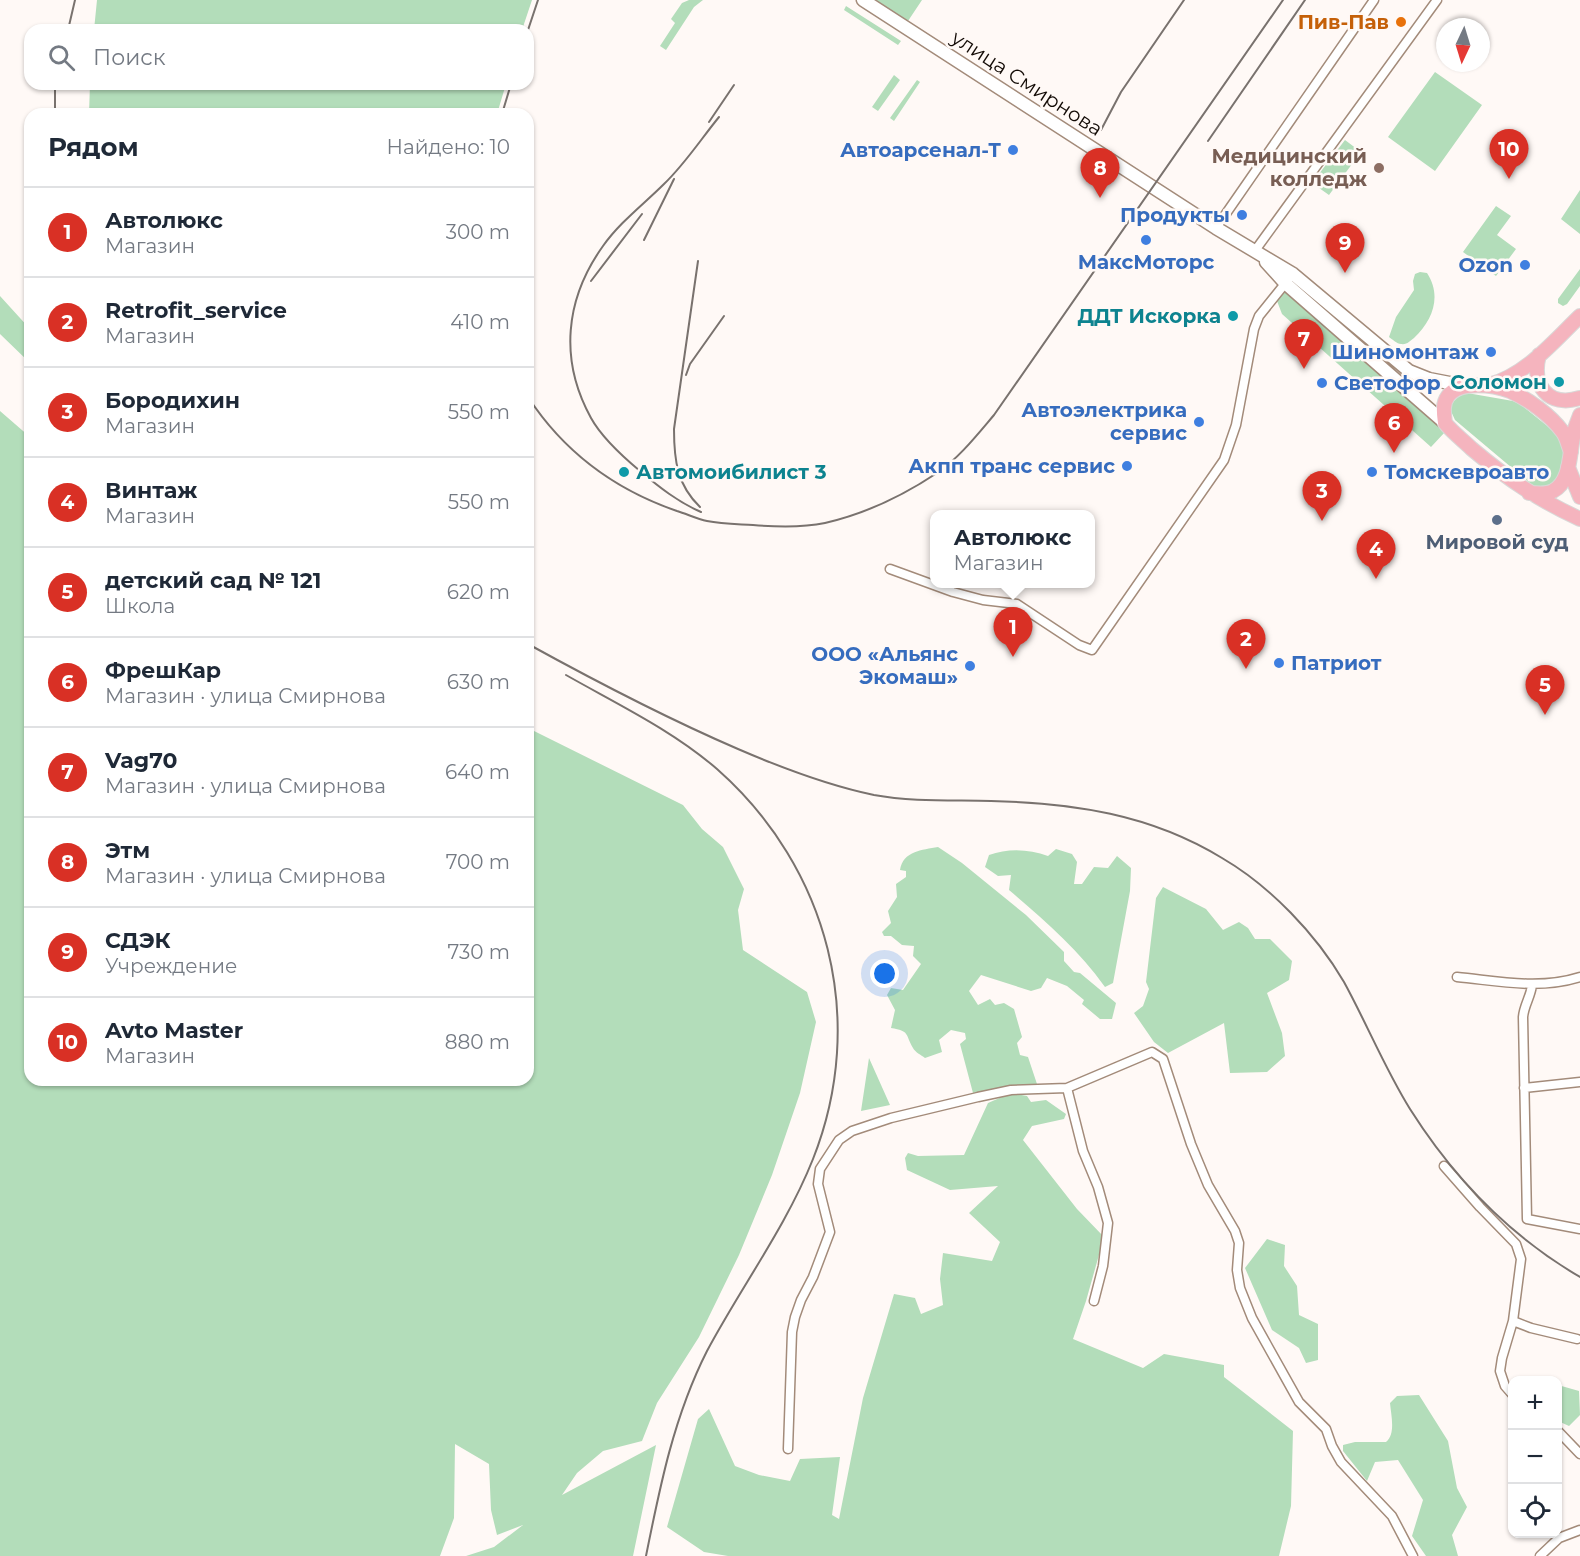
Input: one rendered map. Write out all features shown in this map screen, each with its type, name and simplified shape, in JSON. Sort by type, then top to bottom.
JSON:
[{"type":"main road","name":"улица Смирнова","points":[[863,0],[1258,254],[1408,371],[1429,379],[1465,386]]},
{"type":"main road","name":"улица Смирнова","points":[[1289,278],[1445,423]]},
{"type":"main road","points":[[1484,386],[1511,376],[1539,356],[1580,316]]},
{"type":"main road","points":[[1539,356],[1536,369],[1539,385],[1545,393],[1558,399],[1580,398]]},
{"type":"main road","points":[[1570,452],[1562,431],[1538,410],[1510,392],[1484,386],[1465,386],[1448,395],[1443,412],[1445,423],[1483,458],[1529,493],[1580,519]]},
{"type":"main road","points":[[1529,493],[1553,491],[1564,479],[1580,415]]},
{"type":"main road","points":[[1568,467],[1580,497]]},
{"type":"street","points":[[1216,228],[1374,0]]},
{"type":"street","points":[[1258,254],[1437,0]]},
{"type":"street","points":[[942,588],[983,600],[1017,604],[1079,645],[1092,650],[1224,460],[1236,424],[1254,329],[1259,316],[1289,278]]},
{"type":"street","points":[[890,569],[930,584]]},
{"type":"street","points":[[1457,977],[1532,985],[1560,983],[1580,977]]},
{"type":"street","points":[[1532,985],[1532,993],[1524,1005],[1523,1017],[1527,1219],[1580,1229]]},
{"type":"street","points":[[789,1449],[792,1332],[801,1300],[813,1277],[830,1232],[818,1184],[820,1169],[839,1140],[852,1131],[891,1118],[1011,1090],[1067,1088],[1152,1052],[1163,1059],[1184,1124],[1208,1185],[1237,1237],[1239,1243],[1237,1270],[1240,1288],[1252,1318],[1299,1402],[1326,1429],[1341,1462],[1392,1516],[1413,1556]]},
{"type":"street","points":[[1524,1088],[1580,1082]]},
{"type":"street","points":[[1067,1088],[1083,1151],[1098,1187],[1108,1223],[1103,1266],[1094,1301]]},
{"type":"street","points":[[1444,1166],[1520,1251],[1513,1321],[1500,1371],[1508,1389]]},
{"type":"street","points":[[1513,1321],[1531,1328],[1577,1339]]},
{"type":"street","points":[[1562,1436],[1580,1454]]},
{"type":"street","points":[[1540,1556],[1558,1538],[1580,1530]]},
{"type":"green space","points":[[97,0],[532,0],[524,24],[95,24]]},
{"type":"green space","points":[[689,0],[703,0],[694,7],[666,50],[660,46],[675,23],[671,19],[682,3]]},
{"type":"green space","points":[[875,0],[922,0],[908,21]]},
{"type":"green space","points":[[846,6],[901,41],[898,45],[844,10]]},
{"type":"green space","points":[[1435,72],[1482,105],[1435,171],[1388,137]]},
{"type":"green space","points":[[894,75],[900,80],[878,111],[872,107]]},
{"type":"green space","points":[[917,80],[920,82],[894,121],[890,118]]},
{"type":"green space","points":[[90,90],[504,90],[499,108],[89,108]]},
{"type":"green space","points":[[1345,140],[1361,152],[1329,195],[1312,183]]},
{"type":"green space","points":[[1580,190],[1580,234],[1561,219]]},
{"type":"green space","points":[[1496,206],[1511,216],[1497,235],[1516,249],[1496,276],[1463,252]]},
{"type":"green space","points":[[1580,269],[1580,286],[1563,306],[1558,303],[1558,299]]},
{"type":"green space","points":[[1427,273],[1432,282],[1433,307],[1421,331],[1405,344],[1399,344],[1389,337],[1396,317],[1414,290],[1415,274]]},
{"type":"green space","points":[[1286,290],[1445,432],[1431,447],[1282,314],[1277,301]]},
{"type":"green space","points":[[0,296],[24,322],[24,357],[0,334]]},
{"type":"green space","points":[[1467,393],[1520,404],[1556,433],[1563,449],[1563,465],[1554,487],[1538,488],[1531,484],[1455,420],[1451,406],[1456,399]]},
{"type":"green space","points":[[0,411],[24,432],[24,1086],[534,1086],[534,731],[683,805],[702,829],[723,847],[744,889],[738,910],[743,950],[807,992],[816,1022],[800,1093],[772,1175],[739,1255],[699,1337],[657,1403],[642,1441],[603,1451],[577,1473],[562,1495],[656,1445],[633,1556],[466,1556],[494,1547],[523,1525],[497,1535],[491,1510],[489,1464],[455,1444],[454,1518],[440,1556],[0,1556]]},
{"type":"green space","points":[[938,847],[962,863],[1026,915],[1064,952],[1064,961],[1074,972],[1080,973],[1116,1003],[1112,1019],[1100,1019],[1082,1004],[1084,1000],[1067,986],[1047,978],[1041,988],[1031,991],[981,975],[969,991],[978,1005],[990,999],[995,1005],[1004,1003],[1014,1009],[1022,1037],[1017,1043],[1020,1055],[1028,1057],[1037,1084],[973,1093],[960,1044],[966,1039],[965,1033],[951,1030],[939,1040],[942,1052],[925,1058],[914,1049],[904,1032],[891,1028],[895,1010],[887,995],[891,988],[903,990],[921,964],[913,956],[914,946],[902,945],[891,936],[884,936],[882,932],[891,923],[888,911],[897,897],[896,884],[906,877],[906,871],[900,870],[905,859],[914,852]]},
{"type":"green space","points":[[1056,849],[1072,854],[1077,862],[1074,884],[1082,884],[1094,867],[1108,868],[1117,856],[1131,868],[1130,891],[1113,983],[1105,987],[1072,948],[1009,890],[1011,875],[998,876],[985,867],[989,855],[996,853],[1019,850],[1048,856]]},
{"type":"green space","points":[[1163,887],[1206,909],[1223,930],[1239,922],[1248,928],[1255,939],[1270,939],[1292,961],[1289,980],[1267,993],[1282,1033],[1285,1056],[1267,1072],[1230,1073],[1224,1023],[1168,1053],[1154,1042],[1134,1013],[1143,1006],[1149,989],[1146,982],[1156,898]]},
{"type":"green space","points":[[869,1058],[890,1105],[861,1111]]},
{"type":"green space","points":[[1011,1093],[1027,1096],[1031,1102],[1046,1100],[1066,1114],[1064,1119],[1032,1126],[1023,1140],[1077,1209],[1104,1237],[1073,1339],[1143,1368],[1164,1354],[1224,1365],[1224,1377],[1293,1431],[1291,1506],[1279,1556],[728,1556],[704,1552],[667,1527],[698,1419],[709,1409],[735,1466],[759,1475],[790,1481],[800,1459],[840,1457],[832,1515],[839,1519],[863,1398],[894,1294],[915,1298],[921,1314],[943,1305],[940,1279],[943,1253],[992,1261],[1000,1242],[969,1213],[998,1186],[950,1190],[907,1170],[905,1158],[908,1153],[918,1156],[964,1155],[988,1103]]},
{"type":"green space","points":[[1267,1239],[1285,1245],[1284,1266],[1297,1286],[1299,1315],[1318,1324],[1318,1360],[1306,1363],[1299,1348],[1272,1330],[1245,1268]]},
{"type":"green space","points":[[1562,1386],[1579,1391],[1580,1415],[1569,1426],[1562,1423]]},
{"type":"green space","points":[[1419,1395],[1448,1441],[1457,1488],[1467,1507],[1452,1535],[1458,1556],[1426,1556],[1412,1536],[1423,1500],[1398,1460],[1375,1462],[1367,1481],[1343,1451],[1343,1445],[1355,1442],[1386,1442],[1392,1429],[1390,1403],[1397,1396]]},
{"type":"railway","points":[[69,24],[75,0]]},
{"type":"railway","points":[[530,24],[538,0]]},
{"type":"railway","points":[[1101,130],[1121,92],[1184,0]]},
{"type":"railway","points":[[534,406],[558,435],[593,467],[633,492],[703,520],[771,526],[816,525],[869,509],[897,496],[945,467],[994,415],[1283,0]]},
{"type":"railway","points":[[1208,141],[1305,0]]},
{"type":"railway","points":[[709,122],[734,85]]},
{"type":"railway","points":[[55,90],[55,108]]},
{"type":"railway","points":[[504,108],[509,90]]},
{"type":"railway","points":[[701,512],[677,499],[647,477],[601,433],[591,418],[574,374],[571,330],[574,308],[581,287],[590,266],[603,246],[624,221],[672,176],[719,117]]},
{"type":"railway","points":[[644,240],[674,179]]},
{"type":"railway","points":[[591,281],[642,214]]},
{"type":"railway","points":[[698,261],[674,429],[678,471],[686,490],[700,507]]},
{"type":"railway","points":[[686,375],[690,364],[724,316]]},
{"type":"railway","points":[[534,647],[685,725],[755,756],[821,781],[888,797],[917,800],[1022,802],[1081,808],[1139,821],[1195,843],[1222,858],[1240,869],[1274,897],[1320,946],[1344,982],[1410,1109],[1464,1181],[1507,1224],[1554,1261],[1580,1277]]},
{"type":"railway","points":[[566,675],[682,742],[717,769],[756,808],[787,852],[811,899],[828,949],[836,1001],[837,1053],[829,1106],[813,1159],[790,1209],[720,1327],[695,1376],[669,1452],[646,1556]]},
{"type":"place","name":"Пив-Пав","points":[[1401,22]]},
{"type":"place","name":"Автоарсенал-Т","points":[[1013,150]]},
{"type":"place","name":"Медицинский колледж","points":[[1379,168]]},
{"type":"place","name":"Avto Master","points":[[1509,179]]},
{"type":"place","name":"Этм","points":[[1100,198]]},
{"type":"place","name":"Продукты","points":[[1242,215]]},
{"type":"place","name":"МаксМоторс","points":[[1146,240]]},
{"type":"place","name":"Ozon","points":[[1525,265]]},
{"type":"place","name":"СДЭК","points":[[1345,273]]},
{"type":"place","name":"ДДТ Искорка","points":[[1233,316]]},
{"type":"place","name":"Шиномонтаж","points":[[1491,352]]},
{"type":"place","name":"Vag70","points":[[1304,369]]},
{"type":"place","name":"Соломон","points":[[1559,382]]},
{"type":"place","name":"Светофор","points":[[1322,383]]},
{"type":"place","name":"Автоэлектрика сервис","points":[[1199,422]]},
{"type":"place","name":"ФрешКар","points":[[1394,453]]},
{"type":"place","name":"Акпп транс сервис","points":[[1127,466]]},
{"type":"place","name":"Автомоибилист 3","points":[[624,472]]},
{"type":"place","name":"Томскевроавто","points":[[1372,472]]},
{"type":"place","name":"Мировой суд","points":[[1497,520]]},
{"type":"place","name":"Бородихин","points":[[1322,521]]},
{"type":"place","name":"Винтаж","points":[[1376,579]]},
{"type":"place","name":"Автолюкс","points":[[1013,657]]},
{"type":"place","name":"Патриот","points":[[1279,663]]},
{"type":"place","name":"ООО «Альянс Экомаш»","points":[[970,666]]},
{"type":"place","name":"Retrofit_service","points":[[1246,669]]},
{"type":"place","name":"детский сад № 121","points":[[1545,715]]}]
